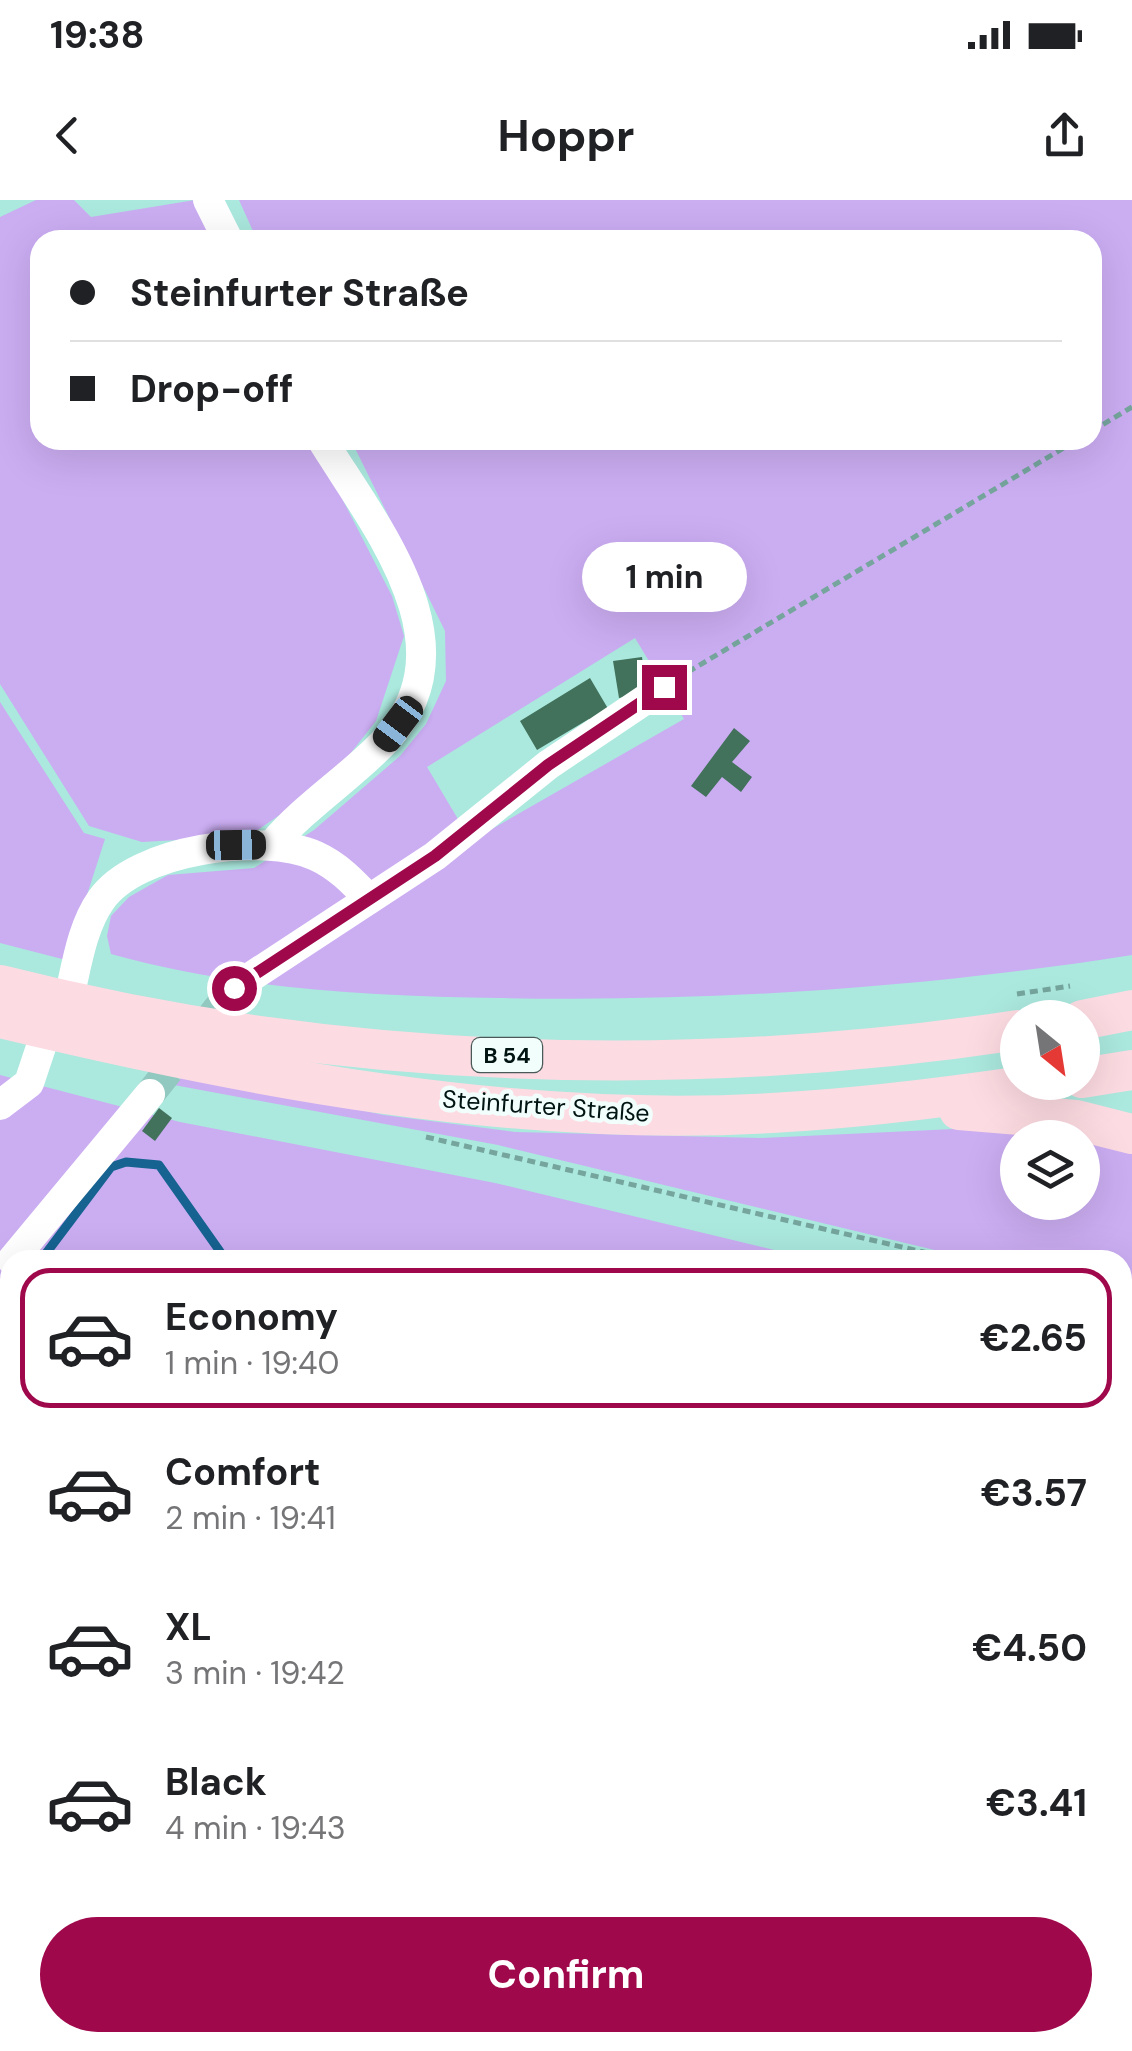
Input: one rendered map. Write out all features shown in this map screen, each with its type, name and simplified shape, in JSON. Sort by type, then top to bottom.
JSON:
[{"type":"main road","name":"Steinfurter Straße","points":[[0,985],[58,1016],[401,1097],[623,1114],[769,1113],[1000,1089]]},
{"type":"main road","points":[[1100,1005],[1132,1010]]},
{"type":"main road","name":"Steinfurter Straße","points":[[0,1018],[58,1016],[356,1047],[610,1059],[825,1054],[1000,1015]]},
{"type":"main road","points":[[1100,1075],[1132,1070]]},
{"type":"main road","points":[[910,1101],[996,1116],[1076,1120],[1132,1134]]},
{"type":"lane","points":[[208,200],[223,230]]},
{"type":"lane","points":[[274,844],[386,740],[410,708],[421,676],[418,620],[410,592],[392,553],[328,450]]},
{"type":"lane","points":[[234,988],[435,856],[548,765],[664,687]]},
{"type":"lane","points":[[0,1105],[28,1083],[58,1016],[101,899],[144,866],[191,854],[274,844],[313,854],[334,866],[370,899]]},
{"type":"lane","points":[[25,1250],[150,1094]]},
{"type":"path","points":[[1102,425],[1132,407]]},
{"type":"path","points":[[664,687],[1060,450]]},
{"type":"path","points":[[416,1135],[915,1250]]},
{"type":"shaded area","points":[[36,200],[74,200],[91,217],[195,200],[212,230],[30,230],[30,450],[317,450],[392,596],[404,636],[376,721],[328,782],[249,836],[142,842],[89,826],[0,684],[0,217]]},
{"type":"shaded area","points":[[239,200],[1132,200],[1132,955],[896,984],[738,995],[579,999],[402,995],[304,988],[207,975],[111,954],[107,936],[111,916],[129,897],[168,875],[254,868],[314,830],[400,756],[426,724],[446,681],[445,631],[356,450],[1102,450],[1102,230],[252,230]],"holes":[[[635,638],[684,719],[471,841],[427,767]]]},
{"type":"shaded area","points":[[0,702],[84,833],[105,839],[66,960],[0,943]]},
{"type":"shaded area","points":[[184,1074],[384,1115],[515,1132],[760,1138],[1000,1127],[1000,1220],[1100,1220],[1100,1139],[1132,1147],[1132,1250],[934,1250],[498,1145],[174,1085]]},
{"type":"shaded area","points":[[0,1075],[180,1122],[495,1183],[774,1250],[0,1250]]},
{"type":"building","points":[[642,657],[647,693],[619,698],[613,661]]},
{"type":"building","points":[[590,678],[610,712],[591,723],[589,719],[537,750],[520,721]]},
{"type":"building","points":[[734,728],[750,741],[732,762],[752,777],[741,792],[722,777],[706,797],[691,786]]},
{"type":"building","points":[[159,1108],[172,1118],[155,1141],[142,1131]]},
{"type":"waterway","points":[[49,1250],[111,1167],[126,1162],[159,1165],[219,1250]]},
{"type":"tunnel","points":[[150,1094],[234,988]]},
{"type":"route","points":[[234,988],[435,856],[548,765],[664,687]]}]
